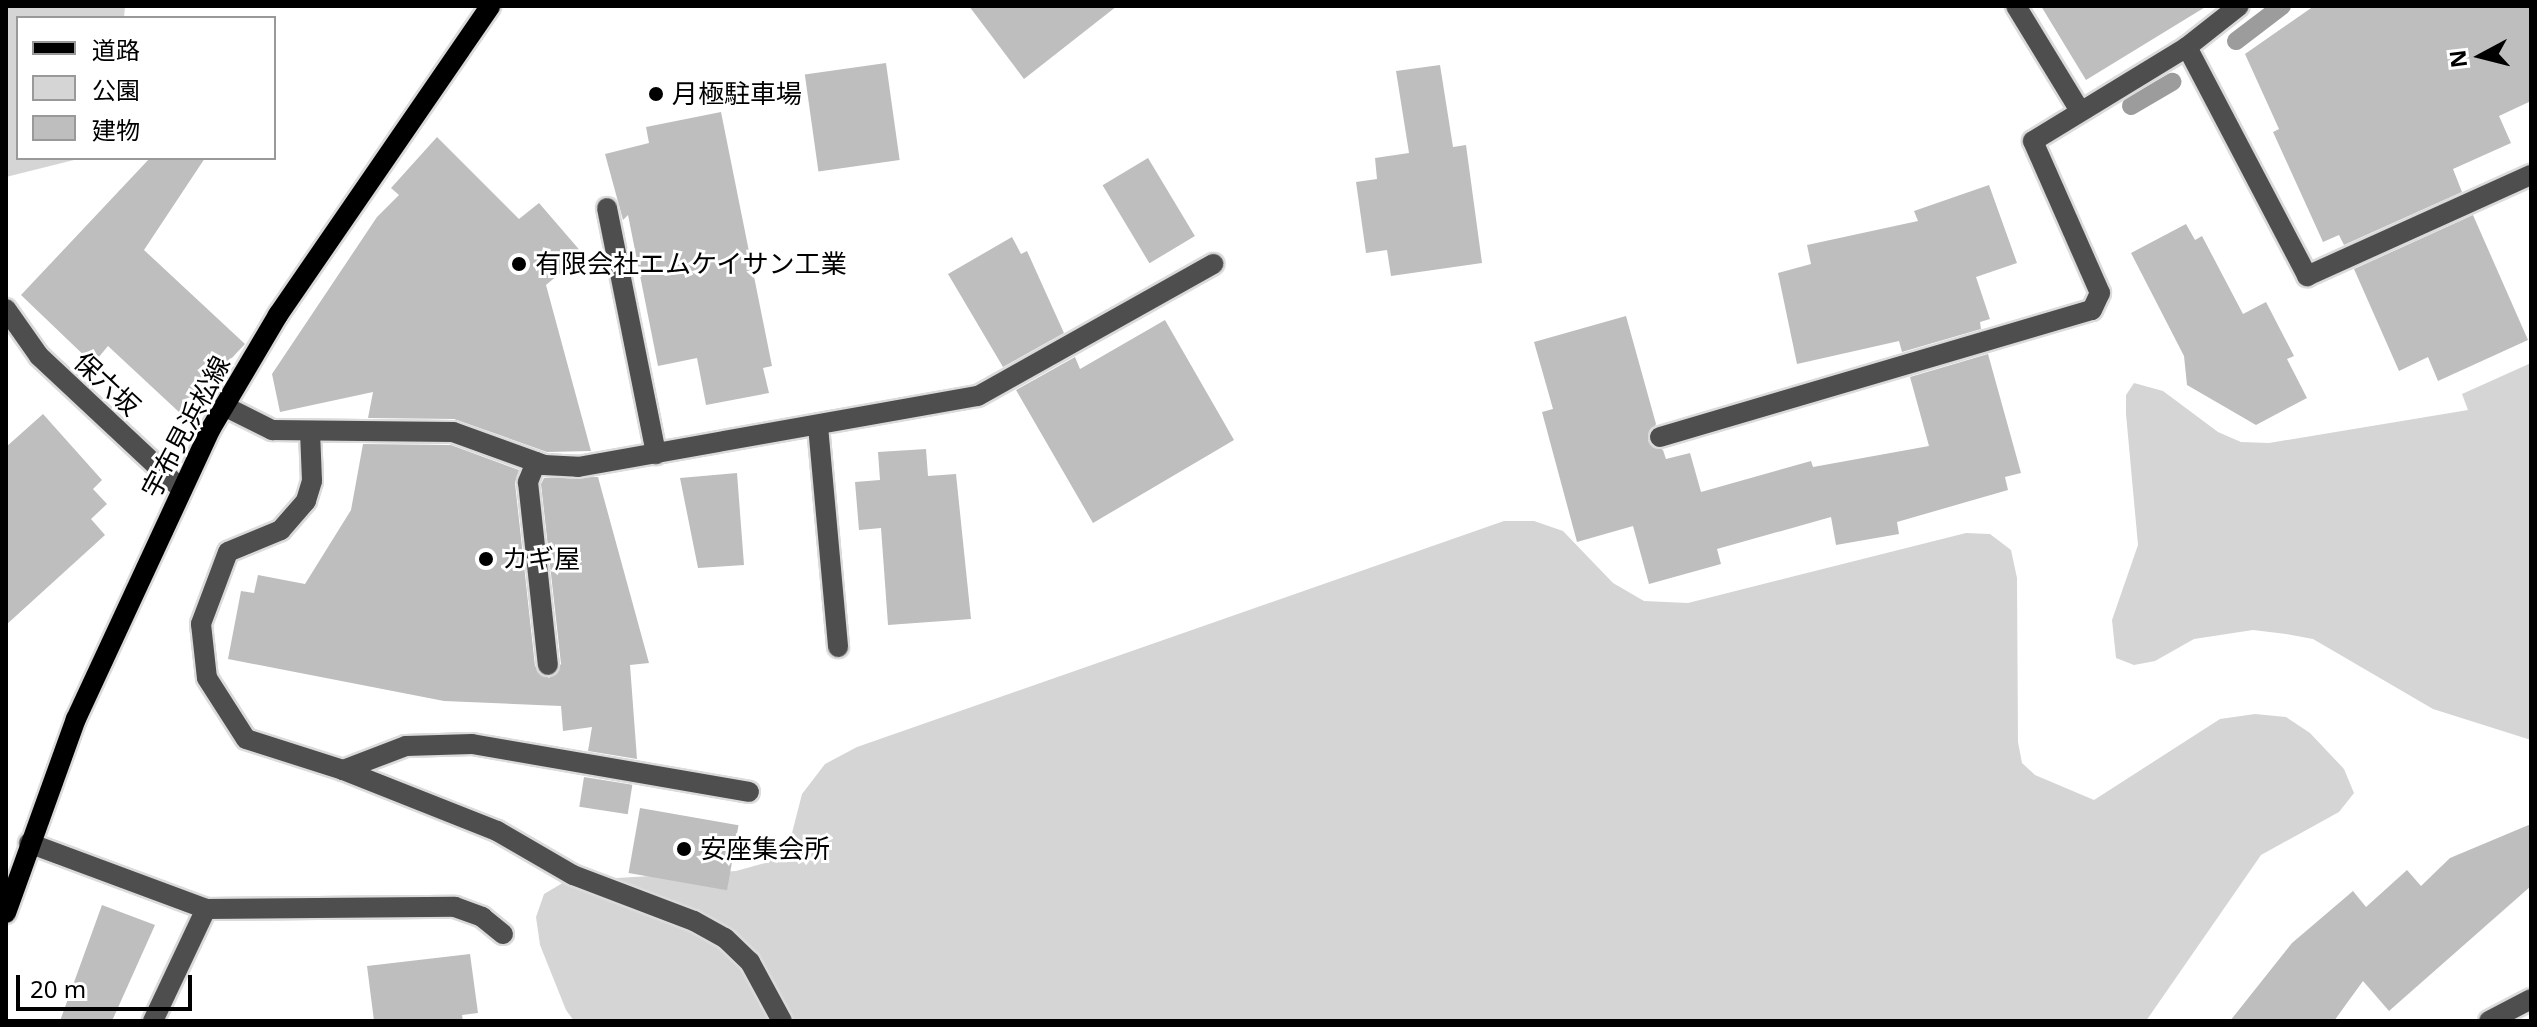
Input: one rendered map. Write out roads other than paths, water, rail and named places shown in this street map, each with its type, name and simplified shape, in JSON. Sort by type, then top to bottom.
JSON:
[{"type":"main road","name":"宇布見浜松線","points":[[6,913],[76,719],[181,489],[224,406],[278,315],[490,6]]},
{"type":"street","points":[[2016,6],[2080,111]]},
{"type":"street","points":[[1660,437],[2092,310],[2100,293],[2033,141],[2187,47],[2239,6]]},
{"type":"street","points":[[2187,47],[2307,276],[2531,175]]},
{"type":"street","points":[[607,208],[656,454]]},
{"type":"street","points":[[224,406],[272,430],[453,432],[561,468],[978,396],[1213,264]]},
{"type":"street","name":"保六坂","points":[[6,309],[39,356],[181,489]]},
{"type":"street","points":[[818,426],[838,647]]},
{"type":"street","points":[[310,431],[312,481],[306,501],[281,530],[228,552],[201,624],[207,678],[246,739],[343,770],[497,831],[573,875],[715,932],[750,962],[782,1021]]},
{"type":"street","points":[[536,462],[528,482],[548,665]]},
{"type":"street","points":[[343,770],[406,746],[461,743],[749,792]]},
{"type":"street","points":[[29,843],[206,909],[455,907],[482,917],[503,934]]},
{"type":"street","points":[[153,1021],[206,909]]},
{"type":"street","points":[[2489,1021],[2531,999]]},
{"type":"waterway","points":[[2236,41],[2282,6]]},
{"type":"waterway","points":[[2131,106],[2172,82]]},
{"type":"place","name":"月極駐車場","points":[[656,94]]},
{"type":"place","name":"有限会社エムケイサン工業","points":[[519,264]]},
{"type":"place","name":"カギ屋","points":[[486,559]]},
{"type":"place","name":"安座集会所","points":[[684,849]]}]
